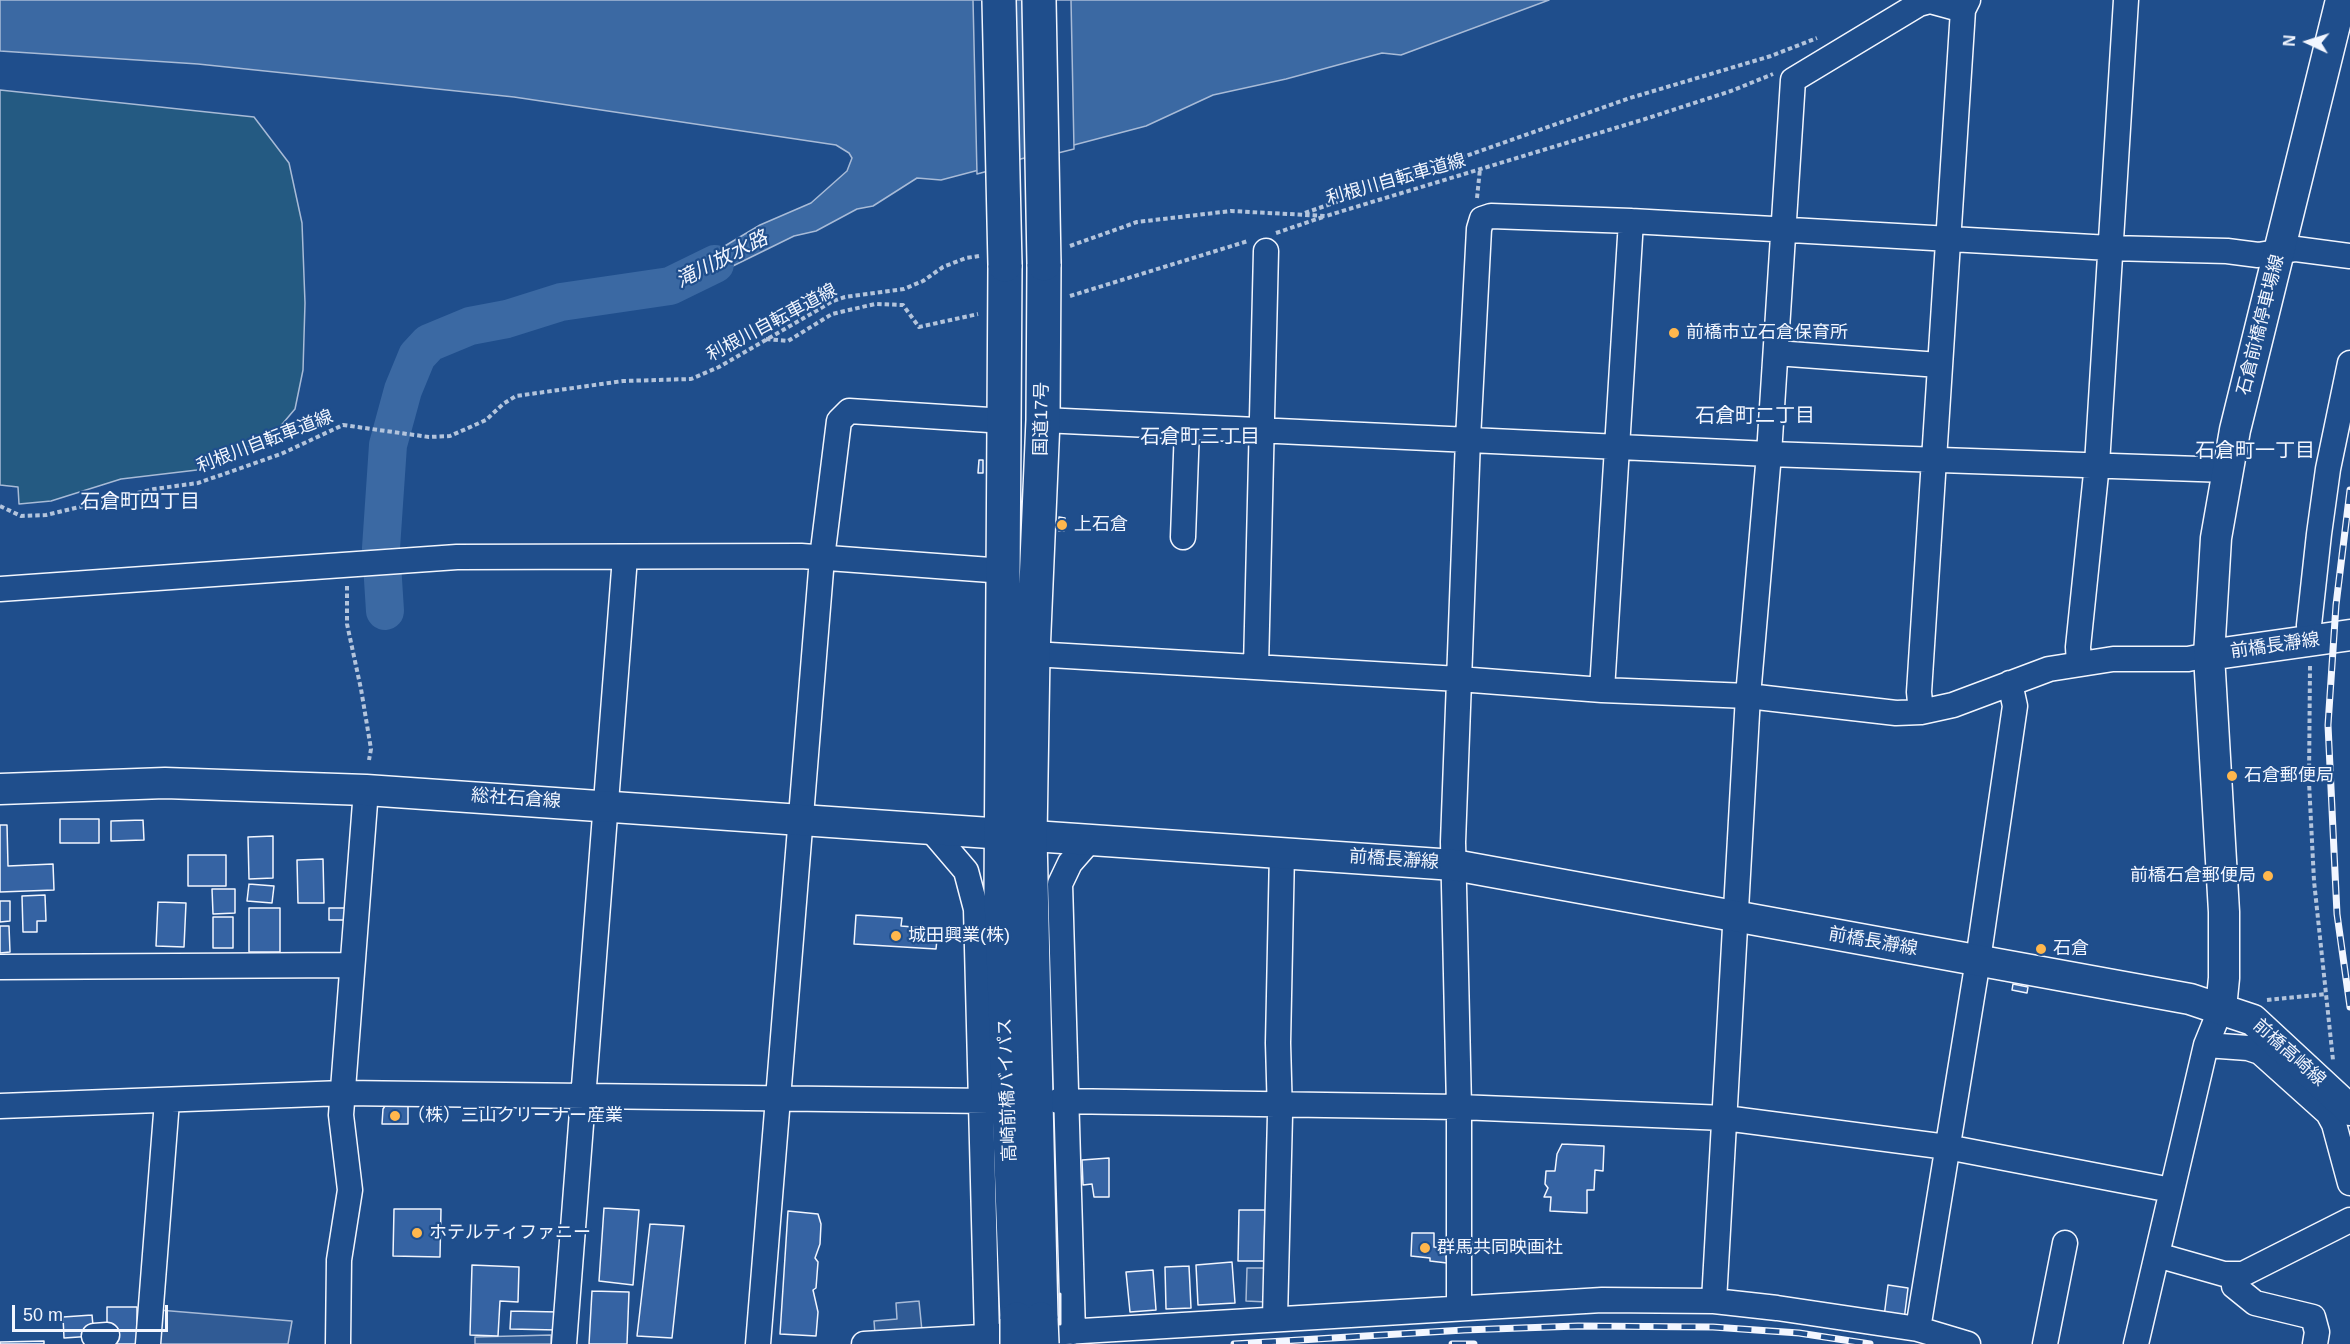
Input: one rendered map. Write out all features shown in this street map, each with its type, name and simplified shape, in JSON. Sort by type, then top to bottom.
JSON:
[{"type":"highway","name":"国道17号","points":[[999,0],[997,260],[1005,421],[1004,571],[1016,836]]},
{"type":"highway","name":"国道17号","points":[[1016,836],[1033,654],[1043,420],[1055,255],[1039,0]]},
{"type":"highway","name":"高崎前橋バイパス","points":[[1016,836],[1001,899],[1021,1333]]},
{"type":"main road","name":"石倉前橋停車場線","points":[[2209,655],[2212,571],[2227,470],[2341,0]]},
{"type":"main road","name":"前橋長瀞線","points":[[1016,836],[1454,864],[1738,918],[2167,993],[2221,1008],[2224,978],[2224,912],[2209,655],[2350,635]]},
{"type":"main road","name":"総社石倉線","points":[[0,789],[165,783],[366,789],[1016,836]]},
{"type":"main road","name":"前橋高崎線","points":[[2221,1008],[2253,1020],[2350,1110]]},
{"type":"street","points":[[2079,664],[2078,646],[2097,464],[2126,0]]},
{"type":"street","points":[[1714,1301],[1738,918],[1748,696],[1769,454],[1793,80],[1919,4],[1930,1],[1966,5],[1948,239],[1919,692],[1921,712]]},
{"type":"street","points":[[1460,1306],[1454,864],[1468,439],[1479,229],[1482,219],[1491,216],[1631,221],[2110,248],[2228,251],[2258,255],[2296,249],[2350,256]]},
{"type":"street","points":[[1602,690],[1631,221]]},
{"type":"street","points":[[1256,667],[1265,241]]},
{"type":"street","points":[[1776,353],[1940,365]]},
{"type":"street","points":[[2310,642],[2309,625],[2322,512],[2350,363]]},
{"type":"street","points":[[759,1344],[822,558],[839,422],[849,411],[1005,421]]},
{"type":"street","points":[[1043,420],[1769,454],[2227,470]]},
{"type":"street","points":[[1183,537],[1186,428]]},
{"type":"street","points":[[564,1344],[625,557]]},
{"type":"street","points":[[0,589],[415,558],[822,558],[1004,571]]},
{"type":"street","points":[[1033,654],[1459,679],[1602,690],[1748,696],[1896,713],[1921,712],[1976,698],[2049,669],[2113,659],[2187,659],[2209,655]]},
{"type":"street","points":[[1918,1329],[1978,960],[2015,706],[2010,683]]},
{"type":"street","points":[[338,1344],[339,1260],[350,1190],[341,1129],[366,789]]},
{"type":"street","points":[[931,830],[961,862],[975,899],[985,1101],[1021,1333]]},
{"type":"street","points":[[1072,1332],[1062,1101],[1060,884],[1070,863],[1091,839]]},
{"type":"street","points":[[1275,1318],[1282,852]]},
{"type":"street","points":[[0,967],[352,965]]},
{"type":"street","points":[[2136,1344],[2206,1045],[2221,1008]]},
{"type":"street","points":[[2206,1045],[2240,1047],[2260,1052],[2328,1113],[2334,1124],[2350,1183]]},
{"type":"street","points":[[0,1106],[343,1093],[985,1101]]},
{"type":"street","points":[[148,1344],[167,1101]]},
{"type":"street","points":[[1062,1101],[1459,1107],[1725,1118],[1947,1148],[2171,1190]]},
{"type":"street","points":[[2157,1256],[2233,1276],[2243,1274],[2350,1220]]},
{"type":"street","points":[[2045,1344],[2065,1243]]},
{"type":"street","points":[[2233,1276],[2234,1286],[2255,1303],[2313,1317],[2317,1332],[2315,1344]]},
{"type":"street","points":[[864,1344],[1460,1306],[1602,1300],[1714,1301],[1777,1308],[1918,1329],[1968,1344]]},
{"type":"path","points":[[1301,214],[1630,98],[1771,56],[1822,36]]},
{"type":"path","name":"利根川自転車道線","points":[[1055,255],[1137,222],[1231,211],[1326,216],[1731,91],[1783,70]]},
{"type":"path","points":[[1478,184],[1480,170]]},
{"type":"path","points":[[1070,296],[1265,241],[1326,216]]},
{"type":"path","name":"利根川自転車道線","points":[[0,506],[21,516],[32,517],[154,489],[198,483],[281,454],[343,425],[429,437],[450,436],[472,428],[516,396],[623,381],[691,379],[719,367],[833,301],[845,297],[904,289],[966,258],[997,260]]},
{"type":"path","points":[[766,339],[788,341],[832,314],[875,304],[903,305],[919,327],[978,314]]},
{"type":"path","points":[[353,563],[347,624],[371,749],[369,760]]},
{"type":"path","points":[[2310,642],[2309,782],[2314,880],[2333,1063]]},
{"type":"path","points":[[2263,1000],[2326,994]]},
{"type":"shaded area","points":[[0,90],[254,117],[289,163],[302,223],[305,303],[303,370],[295,409],[273,435],[197,470],[121,479],[51,501],[19,504],[18,487],[0,485]]},
{"type":"shaded area","points":[[1247,1268],[1268,1268],[1267,1302],[1246,1301]]},
{"type":"shaded area","points":[[919,1301],[922,1331],[875,1334],[874,1321],[897,1319],[896,1303]]},
{"type":"shaded area","points":[[159,1310],[292,1321],[288,1344],[157,1344]]},
{"type":"shaded area","points":[[551,1335],[551,1344],[475,1344],[475,1337]]},
{"type":"water","points":[[0,0],[1549,0],[1401,55],[1382,53],[1286,79],[1213,95],[1146,126],[941,180],[917,178],[873,206],[857,209],[816,231],[794,236],[686,289],[670,286],[708,256],[760,225],[811,203],[847,171],[852,158],[849,153],[836,145],[514,97],[198,64],[0,51]]},
{"type":"pier","points":[[973,0],[1015,0],[1018,163],[977,174]]},
{"type":"pier","points":[[1022,0],[1071,0],[1074,149],[1026,161]]},
{"type":"building","points":[[979,460],[983,460],[983,473],[978,473]]},
{"type":"building","points":[[1059,517],[1065,518],[1064,531],[1059,531]]},
{"type":"building","points":[[60,819],[99,819],[99,843],[60,843]]},
{"type":"building","points":[[143,820],[144,840],[111,841],[111,821]]},
{"type":"building","points":[[0,825],[7,825],[8,866],[53,864],[54,890],[0,892]]},
{"type":"building","points":[[273,836],[273,878],[249,879],[248,837]]},
{"type":"building","points":[[188,855],[226,855],[226,886],[188,886]]},
{"type":"building","points":[[323,859],[324,903],[298,903],[297,860]]},
{"type":"building","points":[[249,884],[274,886],[272,903],[247,901]]},
{"type":"building","points":[[212,889],[235,889],[235,913],[213,914]]},
{"type":"building","points":[[45,895],[46,921],[37,921],[37,932],[23,932],[22,896]]},
{"type":"building","points":[[0,901],[10,901],[10,921],[0,922]]},
{"type":"building","points":[[158,902],[186,903],[184,947],[156,946]]},
{"type":"building","points":[[249,908],[280,908],[280,952],[249,952]]},
{"type":"building","points":[[329,908],[348,908],[348,920],[329,920]]},
{"type":"building","name":"城田興業(株)","points":[[856,915],[902,918],[901,926],[938,929],[936,949],[854,944]]},
{"type":"building","points":[[213,917],[233,917],[233,948],[213,948]]},
{"type":"building","points":[[0,926],[9,926],[10,952],[0,953]]},
{"type":"building","points":[[2013,984],[2028,987],[2027,993],[2012,990]]},
{"type":"building","name":"（株）三山クリーナー産業","points":[[389,1100],[408,1101],[408,1124],[382,1124],[383,1109]]},
{"type":"building","points":[[1562,1144],[1604,1146],[1603,1171],[1595,1170],[1594,1190],[1587,1190],[1587,1213],[1550,1211],[1551,1197],[1544,1197],[1548,1188],[1545,1184],[1546,1171],[1555,1171],[1557,1154]]},
{"type":"building","points":[[1109,1158],[1109,1197],[1094,1197],[1092,1184],[1083,1185],[1082,1160]]},
{"type":"building","points":[[604,1208],[639,1210],[633,1285],[599,1281]]},
{"type":"building","name":"ホテルティファニー","points":[[394,1209],[441,1209],[440,1257],[393,1256]]},
{"type":"building","points":[[1239,1210],[1265,1210],[1264,1261],[1238,1261]]},
{"type":"building","points":[[788,1211],[818,1214],[821,1224],[820,1244],[815,1258],[818,1262],[816,1288],[813,1290],[818,1312],[816,1336],[780,1334]]},
{"type":"building","points":[[650,1224],[684,1226],[672,1338],[637,1336]]},
{"type":"building","name":"群馬共同映画社","points":[[1412,1233],[1434,1233],[1434,1247],[1445,1249],[1447,1263],[1411,1256]]},
{"type":"building","points":[[1232,1262],[1235,1303],[1198,1305],[1196,1265]]},
{"type":"building","points":[[472,1265],[519,1267],[518,1302],[500,1301],[498,1336],[470,1335]]},
{"type":"building","points":[[1189,1266],[1191,1308],[1166,1309],[1165,1267]]},
{"type":"building","points":[[1153,1270],[1156,1310],[1130,1312],[1126,1272]]},
{"type":"building","points":[[1888,1285],[1908,1288],[1904,1320],[1884,1317]]},
{"type":"building","points":[[592,1291],[629,1292],[627,1344],[589,1344]]},
{"type":"building","points":[[107,1307],[137,1307],[137,1344],[107,1344]]},
{"type":"building","points":[[511,1311],[558,1312],[557,1330],[510,1329]]},
{"type":"building","points":[[92,1315],[94,1336],[64,1338],[63,1317]]},
{"type":"building","points":[[44,1341],[44,1344],[0,1344],[0,1342]]},
{"type":"waterway","name":"滝川放水路","points":[[385,611],[381,548],[388,445],[403,390],[417,356],[429,343],[470,326],[507,319],[561,302],[670,286],[715,264]]},
{"type":"railway","points":[[2350,490],[2336,605],[2328,725],[2337,914],[2350,1007]]},
{"type":"railway","points":[[1234,1344],[1464,1330],[1578,1326],[1713,1327],[1799,1333],[1870,1344]]},
{"type":"railway","points":[[1452,1344],[1474,1344]]},
{"type":"wall","points":[[1060,1294],[1060,1324]]},
{"type":"place","name":"前橋市立石倉保育所","points":[[1674,333]]},
{"type":"place","name":"上石倉","points":[[1062,525]]},
{"type":"place","name":"石倉郵便局","points":[[2232,776]]},
{"type":"place","name":"前橋石倉郵便局","points":[[2268,876]]},
{"type":"place","name":"城田興業(株)","points":[[896,936]]},
{"type":"place","name":"石倉","points":[[2041,949]]},
{"type":"place","name":"（株）三山クリーナー産業","points":[[395,1116]]},
{"type":"place","name":"ホテルティファニー","points":[[417,1233]]},
{"type":"place","name":"群馬共同映画社","points":[[1425,1248]]},
{"type":"district","name":"石倉町二丁目","points":[[1755,416]]},
{"type":"district","name":"石倉町三丁目","points":[[1200,437]]},
{"type":"district","name":"石倉町一丁目","points":[[2255,451]]},
{"type":"district","name":"石倉町四丁目","points":[[140,502]]}]
